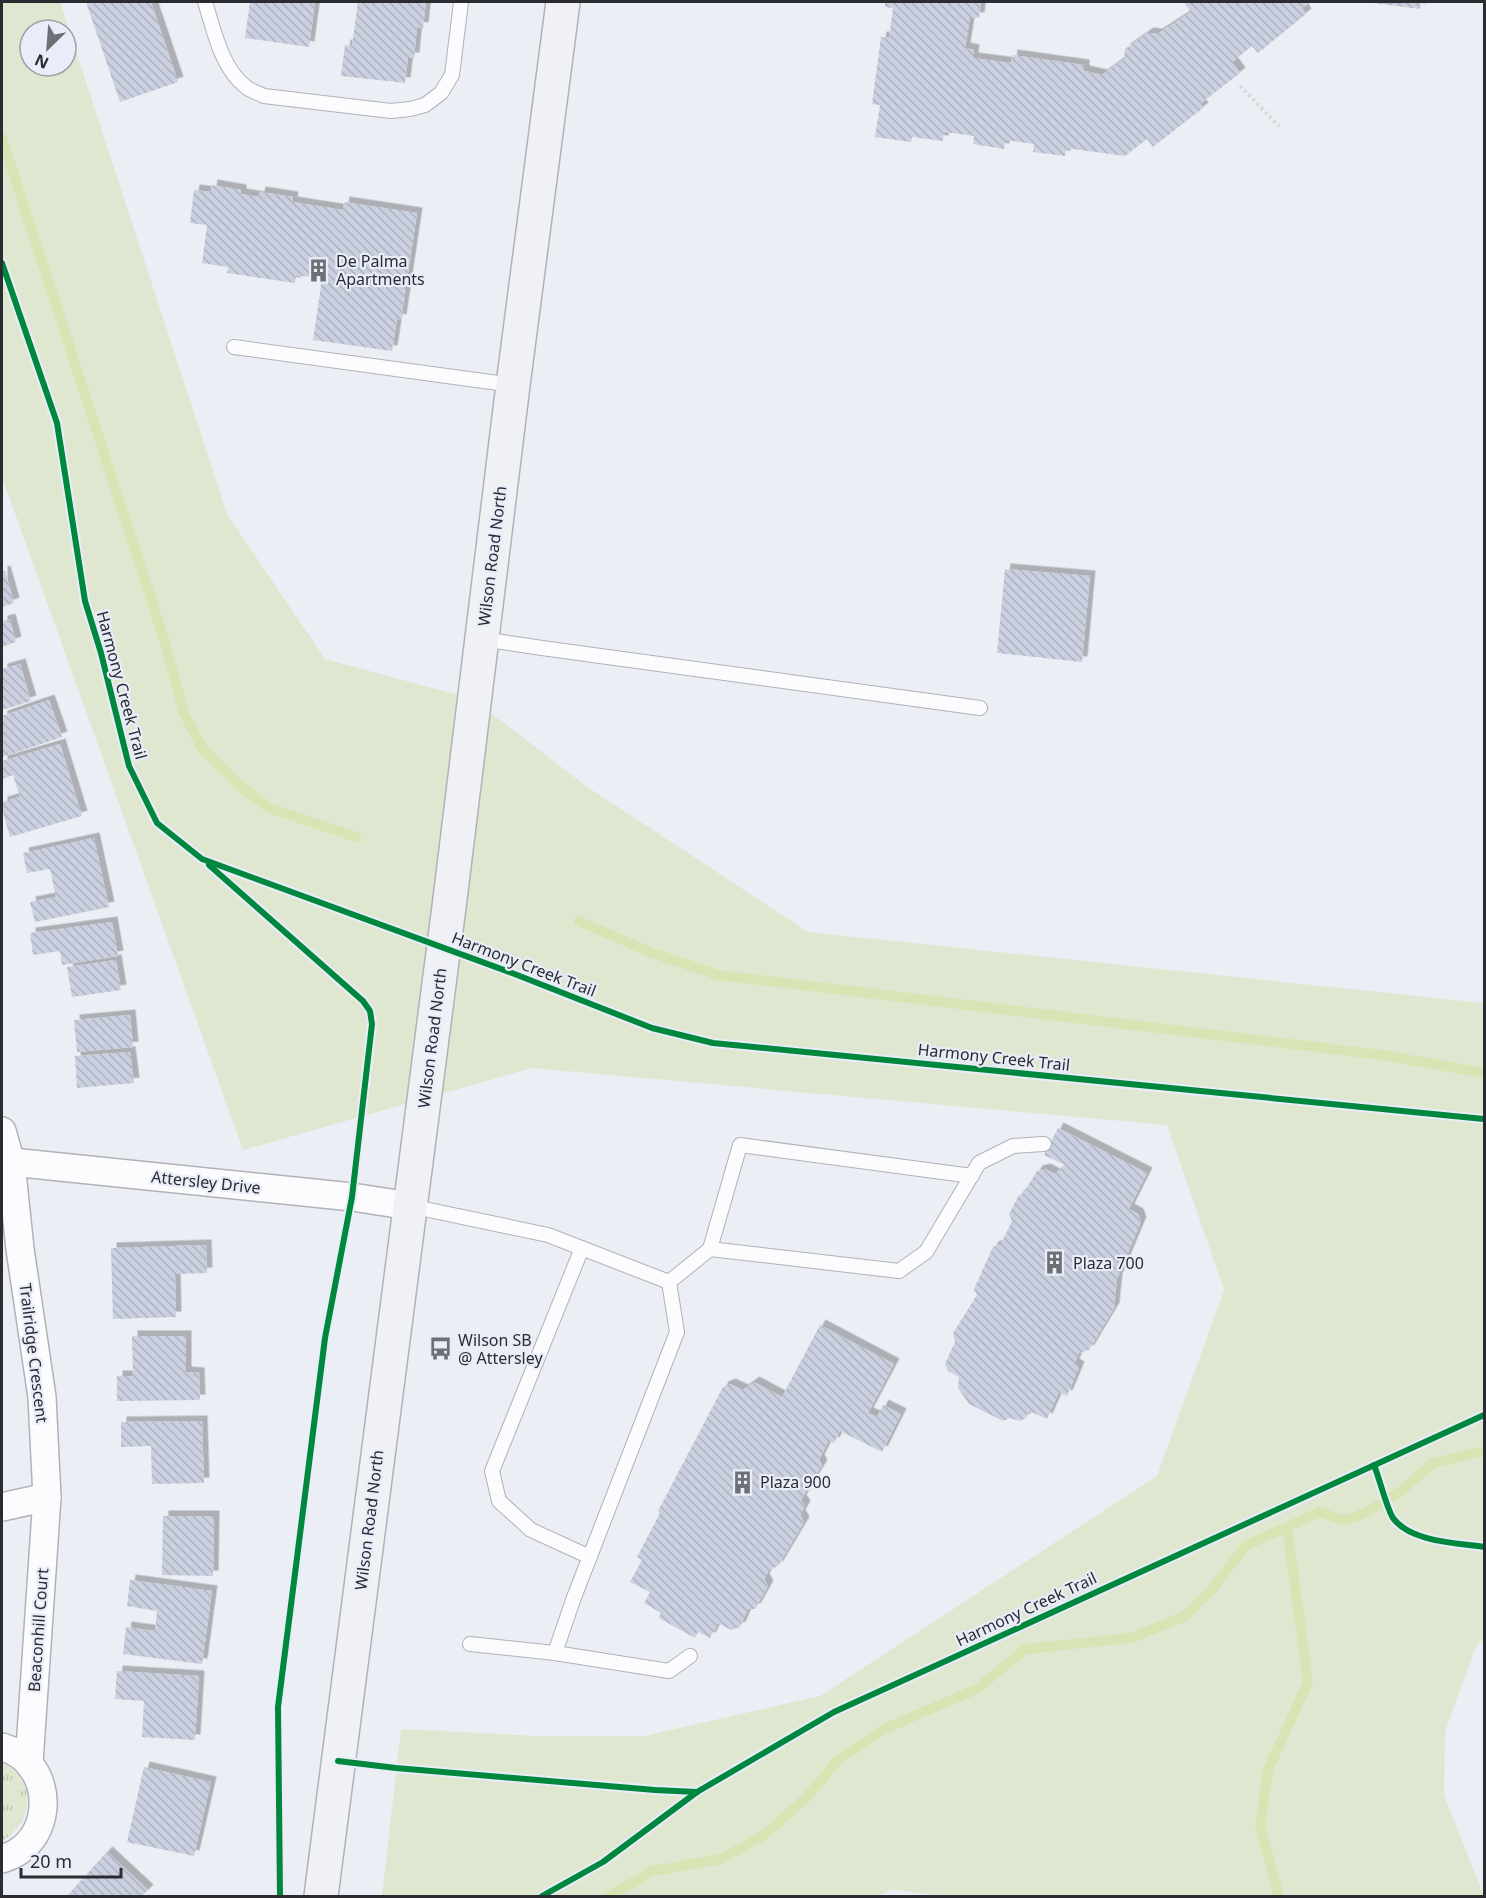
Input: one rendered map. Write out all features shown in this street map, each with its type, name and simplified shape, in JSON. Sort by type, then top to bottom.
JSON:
[{"type":"main road","name":"Wilson Road North","points":[[321,1896],[563,2]]},
{"type":"street","name":"Trailridge Crescent","points":[[2,1131],[42,1397],[47,1497]]},
{"type":"street","name":"Attersley Drive","points":[[6,1162],[352,1197],[410,1206]]},
{"type":"street","points":[[2,1507],[47,1497]]},
{"type":"street","name":"Beaconhill Court","points":[[2,1859],[19,1851],[33,1837],[42,1820],[44,1800],[40,1780],[29,1763],[47,1497]]},
{"type":"street","points":[[2,1747],[15,1752],[29,1763]]},
{"type":"lane","points":[[205,2],[217,40],[231,72],[247,87],[264,96],[391,111],[425,105],[441,93],[452,75],[461,2]]},
{"type":"lane","points":[[234,347],[513,385]]},
{"type":"lane","points":[[482,639],[980,708]]},
{"type":"lane","points":[[710,1249],[899,1271],[926,1252],[979,1163],[1012,1146],[1044,1144]]},
{"type":"lane","points":[[669,1282],[710,1249],[740,1145],[972,1176]]},
{"type":"lane","points":[[410,1206],[548,1235],[669,1282]]},
{"type":"lane","points":[[582,1248],[492,1471],[499,1501],[531,1530],[590,1557]]},
{"type":"lane","points":[[555,1653],[677,1332],[669,1282]]},
{"type":"lane","points":[[470,1644],[555,1653],[669,1671],[690,1656]]},
{"type":"path","points":[[1240,86],[1279,126]]},
{"type":"green space","points":[[2,2],[60,2],[65,18],[18,18],[18,78],[78,78],[78,57],[227,514],[325,659],[473,699],[586,786],[808,932],[1484,1003],[1484,1638],[1475,1649],[1445,1732],[1444,1795],[1484,1896],[938,1896],[891,1889],[879,1896],[382,1896],[401,1729],[539,1736],[644,1736],[820,1696],[1157,1476],[1224,1290],[1167,1125],[532,1068],[243,1150],[2,477]]},
{"type":"green space","points":[[2,1763],[22,1780],[28,1802],[21,1823],[2,1841]]},
{"type":"building","points":[[86,2],[151,2],[178,82],[120,102]]},
{"type":"building","points":[[250,2],[315,2],[309,47],[245,38]]},
{"type":"building","points":[[358,2],[426,2],[423,28],[417,27],[414,58],[408,58],[405,83],[341,76],[345,45],[352,46]]},
{"type":"building","points":[[885,2],[981,2],[979,18],[970,17],[965,48],[974,50],[973,58],[1011,63],[1012,55],[1084,65],[1084,71],[1102,75],[1124,59],[1125,49],[1148,33],[1157,34],[1191,12],[1184,2],[1311,2],[1302,8],[1306,14],[1258,53],[1252,46],[1232,62],[1240,73],[1200,104],[1203,108],[1153,147],[1147,139],[1125,156],[1066,148],[1065,156],[1033,152],[1034,144],[1005,140],[1004,149],[973,144],[974,136],[944,132],[943,141],[912,137],[911,142],[875,137],[880,105],[872,104],[881,37],[889,38],[893,8],[885,7]]},
{"type":"building","points":[[1373,2],[1421,2],[1420,9]]},
{"type":"building","name":"De Palma Apartments","points":[[212,185],[241,190],[241,194],[259,197],[260,192],[293,197],[292,202],[343,210],[344,202],[417,213],[401,320],[397,319],[392,351],[313,340],[322,279],[296,275],[295,283],[227,273],[228,267],[202,263],[207,225],[190,223],[194,190],[211,192]]},
{"type":"building","points":[[1005,569],[1090,576],[1082,662],[997,653]]},
{"type":"building","points":[[5,571],[14,603],[2,607],[2,572]]},
{"type":"building","points":[[10,619],[16,642],[2,647],[2,621]]},
{"type":"building","points":[[20,664],[31,701],[2,710],[2,669]]},
{"type":"building","points":[[49,700],[62,737],[2,757],[2,716]]},
{"type":"building","points":[[60,744],[82,816],[10,837],[2,802],[20,797],[13,775],[2,779],[2,761]]},
{"type":"building","points":[[94,838],[109,907],[35,922],[30,902],[56,897],[50,869],[27,873],[23,853]]},
{"type":"building","points":[[112,922],[118,956],[62,965],[60,951],[33,955],[30,933]]},
{"type":"building","points":[[116,960],[121,990],[72,997],[67,967]]},
{"type":"building","points":[[130,1015],[133,1047],[77,1052],[74,1020]]},
{"type":"building","points":[[130,1052],[134,1083],[77,1088],[75,1056]]},
{"type":"building","name":"Plaza 700","points":[[1058,1128],[1147,1173],[1129,1209],[1138,1214],[1141,1222],[1117,1279],[1114,1308],[1089,1350],[1079,1353],[1074,1364],[1079,1367],[1067,1396],[1059,1392],[1047,1419],[1029,1411],[1026,1418],[1020,1421],[1010,1418],[1003,1421],[969,1404],[958,1388],[959,1377],[948,1371],[945,1364],[955,1342],[953,1333],[977,1295],[974,1289],[993,1247],[1001,1244],[1012,1221],[1009,1214],[1019,1195],[1023,1194],[1037,1171],[1045,1169],[1055,1174],[1065,1165],[1044,1155]]},
{"type":"building","points":[[206,1245],[207,1273],[175,1274],[176,1317],[113,1319],[111,1248]]},
{"type":"building","name":"Plaza 900","points":[[820,1325],[894,1364],[868,1413],[877,1417],[883,1405],[901,1414],[882,1452],[840,1431],[834,1443],[829,1440],[819,1460],[822,1465],[801,1500],[805,1506],[800,1515],[804,1522],[778,1566],[769,1570],[764,1579],[768,1586],[755,1609],[748,1609],[740,1627],[731,1630],[718,1623],[710,1638],[698,1632],[695,1638],[659,1618],[661,1613],[644,1603],[650,1592],[630,1582],[642,1560],[637,1557],[660,1513],[658,1511],[723,1387],[730,1384],[743,1390],[754,1382],[782,1397]]},
{"type":"building","points":[[132,1336],[186,1336],[186,1372],[199,1373],[200,1400],[117,1401],[117,1376],[133,1376]]},
{"type":"building","points":[[202,1421],[204,1483],[152,1484],[151,1446],[121,1447],[121,1422]]},
{"type":"building","points":[[163,1516],[214,1516],[213,1576],[162,1575]]},
{"type":"building","points":[[130,1580],[212,1591],[202,1664],[123,1654],[126,1627],[155,1631],[157,1611],[127,1606]]},
{"type":"building","points":[[117,1671],[199,1676],[195,1740],[142,1737],[144,1701],[115,1699]]},
{"type":"building","points":[[144,1767],[211,1782],[194,1856],[127,1842]]},
{"type":"building","points":[[107,1852],[148,1890],[142,1896],[67,1896]]},
{"type":"waterway","points":[[2,138],[163,636],[184,713],[202,748],[240,786],[269,808],[356,837]]},
{"type":"waterway","points":[[579,921],[652,953],[718,975],[1382,1055],[1484,1073]]},
{"type":"waterway","points":[[609,1896],[653,1871],[721,1859],[764,1835],[806,1798],[836,1762],[882,1730],[977,1689],[1025,1649],[1131,1638],[1185,1616],[1213,1588],[1245,1546],[1320,1512],[1343,1520],[1355,1517],[1401,1491],[1433,1463],[1484,1451]]},
{"type":"waterway","points":[[1279,1896],[1260,1826],[1268,1770],[1308,1682],[1287,1527]]},
{"type":"cycle path","name":"Harmony Creek Trail","points":[[2,263],[57,423],[85,601],[101,653],[129,766],[157,823],[202,859],[512,973],[652,1028],[713,1043],[1484,1119]]},
{"type":"cycle path","points":[[209,865],[363,1001],[370,1011],[372,1024],[352,1197],[325,1338],[278,1707],[280,1896]]},
{"type":"cycle path","name":"Harmony Creek Trail","points":[[542,1896],[603,1862],[697,1792],[834,1712],[1484,1415]]},
{"type":"cycle path","points":[[1374,1465],[1391,1514],[1401,1526],[1422,1537],[1484,1547]]},
{"type":"cycle path","points":[[338,1761],[396,1768],[697,1792]]},
{"type":"place","name":"De Palma Apartments","points":[[318,270]]},
{"type":"place","name":"Plaza 700","points":[[1055,1263]]},
{"type":"place","name":"Wilson SB @ Attersley","points":[[440,1349]]},
{"type":"place","name":"Plaza 900","points":[[742,1482]]}]
